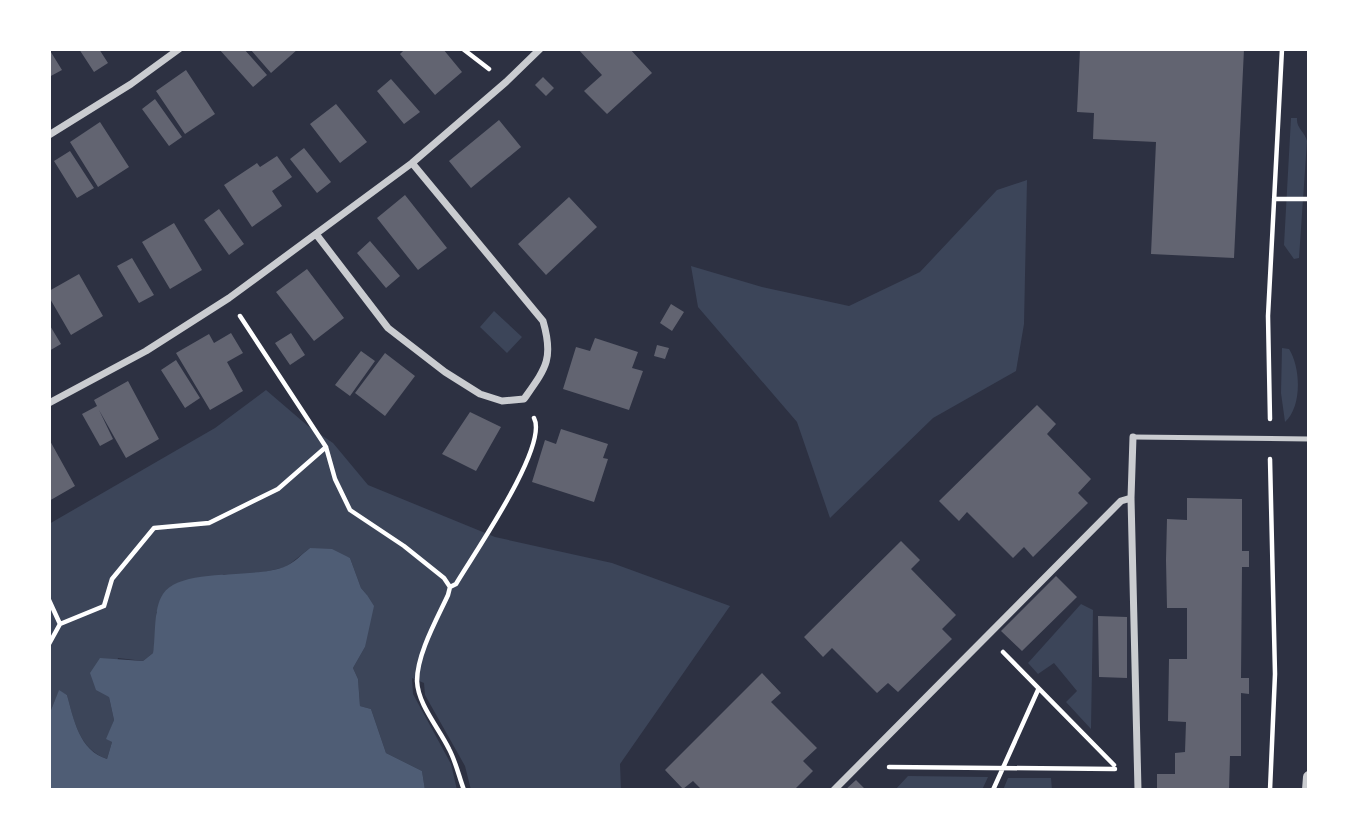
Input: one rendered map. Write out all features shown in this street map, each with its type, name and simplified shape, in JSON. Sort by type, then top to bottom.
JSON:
[{"type":"street","points":[[49,135],[131,85],[179,49]]},
{"type":"street","points":[[49,403],[146,351],[229,298],[412,163],[540,49]]},
{"type":"street","points":[[316,234],[388,328],[445,372],[480,394],[502,401],[524,399],[547,361],[549,348],[543,321],[412,163]]},
{"type":"street","points":[[1133,438],[1138,790]]},
{"type":"street","points":[[834,790],[1121,501],[1132,498]]},
{"type":"street","points":[[1308,790],[1309,777]]},
{"type":"lane","points":[[1133,438],[1309,439]]},
{"type":"path","points":[[463,49],[506,82]]},
{"type":"path","points":[[1270,790],[1275,674],[1268,316],[1282,49]]},
{"type":"path","points":[[1274,199],[1309,199]]},
{"type":"path","points":[[229,298],[326,447],[335,479],[350,510],[404,546],[444,578],[450,587]]},
{"type":"path","points":[[464,790],[451,752],[422,700],[417,684],[418,673],[427,642],[450,587],[456,584],[517,483],[534,443],[538,425],[524,399]]},
{"type":"path","points":[[49,644],[60,624],[104,606],[111,579],[154,528],[209,523],[278,489],[326,447]]},
{"type":"path","points":[[49,600],[60,624]]},
{"type":"path","points":[[857,766],[1118,769],[1038,690],[988,635]]},
{"type":"path","points":[[993,790],[1038,690]]},
{"type":"shaded area","points":[[1291,118],[1297,118],[1307,141],[1299,258],[1294,259],[1284,245]]},
{"type":"shaded area","points":[[1027,180],[1024,324],[1016,371],[933,418],[830,518],[797,422],[698,307],[691,266],[762,287],[849,306],[920,272],[997,190]]},
{"type":"shaded area","points":[[494,311],[522,337],[507,353],[480,327]]},
{"type":"shaded area","points":[[1282,348],[1289,349],[1293,357],[1298,387],[1294,407],[1285,422],[1281,393]]},
{"type":"shaded area","points":[[266,390],[308,426],[333,443],[368,485],[495,537],[612,563],[730,606],[620,764],[621,790],[471,790],[465,766],[425,695],[424,683],[412,678],[413,694],[451,764],[457,790],[425,790],[422,771],[386,753],[371,709],[360,706],[358,679],[353,668],[365,647],[367,595],[361,588],[350,558],[310,548],[286,567],[255,574],[224,574],[156,612],[157,629],[153,653],[143,661],[118,658],[109,697],[114,720],[107,739],[112,742],[107,759],[90,748],[79,733],[67,695],[59,691],[49,715],[49,524],[215,428]]},
{"type":"shaded area","points":[[310,548],[332,549],[350,558],[361,588],[374,606],[365,647],[353,668],[358,679],[360,706],[371,709],[386,753],[422,771],[425,790],[49,790],[49,715],[59,690],[67,695],[75,724],[84,741],[90,749],[107,759],[112,742],[106,739],[114,720],[109,697],[96,690],[90,673],[100,658],[143,661],[153,653],[158,607],[163,594],[172,586],[201,577],[284,567]]},
{"type":"shaded area","points":[[1081,604],[1093,610],[1091,729],[1066,702],[1077,691],[1054,663],[1038,674],[1028,663]]},
{"type":"shaded area","points":[[908,776],[988,777],[982,790],[895,790]]},
{"type":"shaded area","points":[[1008,778],[1051,778],[1052,790],[1003,790]]},
{"type":"building","points":[[49,49],[62,70],[49,77]]},
{"type":"building","points":[[79,49],[99,49],[108,63],[94,72]]},
{"type":"building","points":[[219,49],[244,49],[267,75],[253,87]]},
{"type":"building","points":[[250,49],[298,49],[271,73]]},
{"type":"building","points":[[405,49],[443,49],[462,72],[435,95],[400,54]]},
{"type":"building","points":[[578,49],[630,49],[652,73],[607,114],[584,91],[602,75]]},
{"type":"building","points":[[1080,49],[1244,49],[1234,258],[1151,254],[1156,142],[1093,139],[1094,113],[1077,112]]},
{"type":"building","points":[[186,70],[215,114],[185,134],[156,91]]},
{"type":"building","points":[[543,77],[554,88],[546,96],[535,85]]},
{"type":"building","points":[[391,79],[420,112],[404,124],[377,91]]},
{"type":"building","points":[[155,99],[182,137],[169,146],[142,109]]},
{"type":"building","points":[[336,104],[367,142],[340,163],[310,124]]},
{"type":"building","points":[[499,120],[521,147],[471,188],[449,161]]},
{"type":"building","points":[[100,122],[129,167],[98,187],[70,142]]},
{"type":"building","points":[[304,148],[331,182],[317,193],[290,159]]},
{"type":"building","points":[[70,151],[94,188],[77,198],[54,161]]},
{"type":"building","points":[[277,156],[292,177],[272,191],[282,206],[252,227],[224,185],[257,163],[260,167]]},
{"type":"building","points":[[405,195],[447,248],[418,270],[377,218]]},
{"type":"building","points":[[569,197],[597,227],[546,275],[518,244]]},
{"type":"building","points":[[219,209],[244,244],[229,255],[204,220]]},
{"type":"building","points":[[174,223],[202,270],[170,289],[142,242]]},
{"type":"building","points":[[370,241],[400,276],[386,288],[357,253]]},
{"type":"building","points":[[132,258],[154,295],[139,303],[117,266]]},
{"type":"building","points":[[307,269],[344,318],[314,341],[276,292]]},
{"type":"building","points":[[79,274],[103,316],[71,335],[49,297],[49,291]]},
{"type":"building","points":[[671,304],[684,312],[672,331],[660,323]]},
{"type":"building","points":[[49,324],[61,344],[49,351]]},
{"type":"building","points":[[231,333],[243,353],[227,362],[243,391],[210,410],[176,353],[209,334],[214,343]]},
{"type":"building","points":[[291,333],[305,355],[290,365],[275,343]]},
{"type":"building","points":[[595,338],[638,352],[632,368],[643,371],[629,410],[563,389],[576,347],[590,351]]},
{"type":"building","points":[[657,345],[669,348],[665,359],[654,356]]},
{"type":"building","points":[[361,351],[375,361],[350,396],[335,385]]},
{"type":"building","points":[[385,353],[415,376],[385,416],[355,393]]},
{"type":"building","points":[[176,360],[200,398],[185,408],[161,370]]},
{"type":"building","points":[[128,381],[159,439],[126,458],[99,410],[113,439],[100,446],[82,414],[97,406],[94,400]]},
{"type":"building","points":[[1037,405],[1056,424],[1047,434],[1091,479],[1078,493],[1088,503],[1033,557],[1024,547],[1013,558],[967,512],[959,521],[939,501]]},
{"type":"building","points":[[470,412],[501,427],[476,471],[442,454]]},
{"type":"building","points":[[561,429],[608,444],[603,458],[608,459],[594,502],[532,482],[545,440],[556,444]]},
{"type":"building","points":[[49,439],[75,486],[49,501]]},
{"type":"building","points":[[1187,498],[1242,499],[1242,551],[1249,551],[1249,567],[1242,567],[1241,678],[1249,678],[1249,694],[1241,693],[1241,756],[1230,756],[1229,790],[1157,790],[1157,774],[1175,774],[1175,753],[1185,752],[1186,722],[1168,721],[1169,659],[1187,659],[1187,608],[1167,608],[1166,560],[1167,519],[1187,520]]},
{"type":"building","points":[[901,541],[920,560],[911,569],[956,615],[942,629],[952,639],[898,692],[888,683],[877,693],[832,648],[823,657],[804,637]]},
{"type":"building","points":[[1056,576],[1077,597],[1022,651],[1001,631]]},
{"type":"building","points":[[1098,616],[1127,617],[1127,678],[1099,677]]},
{"type":"building","points":[[762,673],[781,693],[771,702],[817,748],[803,761],[813,771],[794,790],[702,790],[693,781],[683,789],[665,770]]},
{"type":"building","points":[[856,780],[866,790],[845,790]]}]
